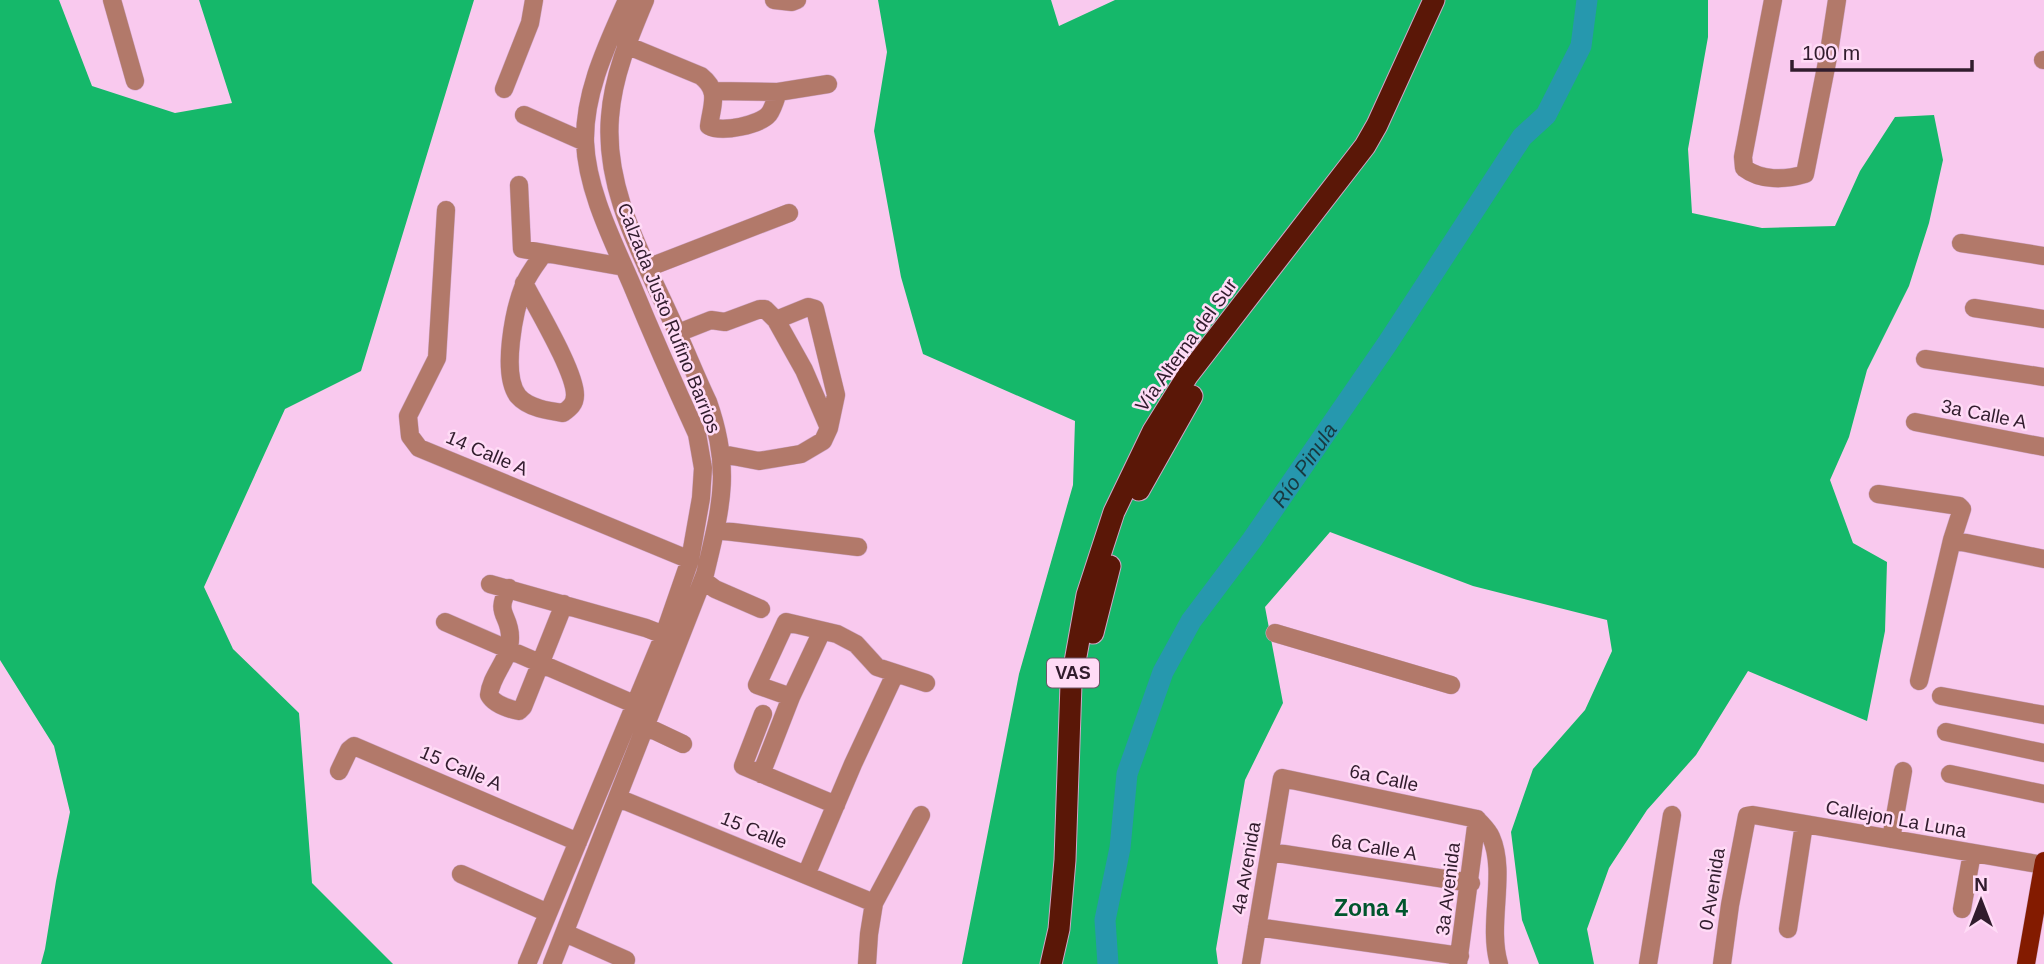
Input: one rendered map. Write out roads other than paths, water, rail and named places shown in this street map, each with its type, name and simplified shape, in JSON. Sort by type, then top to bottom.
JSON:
[{"type":"highway","name":"Vía Alterna del Sur","points":[[1063,964],[1069,948],[1074,900],[1084,685],[1094,626],[1126,518],[1178,404],[1194,379],[1365,146],[1434,0]]},
{"type":"highway","name":"Vía Alterna del Sur","points":[[1194,379],[1378,150],[1394,121],[1448,0]]},
{"type":"highway","name":"Vía Alterna del Sur","points":[[1051,964],[1059,929],[1065,860],[1071,684],[1087,595],[1114,512],[1153,431],[1178,404]]},
{"type":"main road","points":[[2026,964],[2044,863]]},
{"type":"street","points":[[112,0],[135,81]]},
{"type":"street","points":[[503,89],[530,23],[534,0]]},
{"type":"street","name":"Calzada Justo Rufino Barrios","points":[[527,964],[663,635],[690,560],[701,498],[703,468],[697,434],[605,220],[592,179],[585,142],[590,94],[597,70],[627,12],[645,0]]},
{"type":"street","points":[[774,0],[795,1]]},
{"type":"street","points":[[1773,0],[1743,157],[1747,171],[1787,179],[1805,174],[1837,0]]},
{"type":"street","name":"Calzada Justo Rufino Barrios","points":[[552,964],[703,580],[716,530],[724,476],[716,424],[614,183],[610,117],[626,45],[627,12]]},
{"type":"street","points":[[626,45],[701,76],[709,83],[714,91],[709,127],[715,129],[753,123],[769,114],[778,92]]},
{"type":"street","points":[[714,91],[778,92],[828,84]]},
{"type":"street","points":[[524,115],[585,142]]},
{"type":"street","points":[[519,185],[522,249],[624,267]]},
{"type":"street","name":"14 Calle A","points":[[446,210],[438,358],[408,416],[410,436],[419,448],[690,560]]},
{"type":"street","points":[[648,268],[789,213]]},
{"type":"street","points":[[1961,243],[2044,256]]},
{"type":"street","points":[[524,283],[572,378],[575,397],[571,407],[563,413],[546,411],[519,398],[510,370],[512,336],[524,283],[544,253]]},
{"type":"street","points":[[722,454],[759,461],[801,454],[822,441],[828,428],[836,395],[815,309],[808,307],[776,320]]},
{"type":"street","points":[[1974,308],[2044,319]]},
{"type":"street","points":[[678,334],[711,320],[724,322],[760,309],[768,311],[776,320],[804,370],[828,428]]},
{"type":"street","points":[[1924,359],[2044,377]]},
{"type":"street","points":[[675,387],[697,379]]},
{"type":"street","name":"3a Calle A","points":[[1915,422],[2044,447]]},
{"type":"street","points":[[1878,494],[1959,506],[1962,509],[1952,540],[1919,681]]},
{"type":"street","points":[[716,530],[858,547]]},
{"type":"street","points":[[1952,540],[2044,559]]},
{"type":"street","points":[[703,580],[715,589],[761,610]]},
{"type":"street","points":[[490,584],[663,635]]},
{"type":"street","points":[[509,588],[501,608],[511,636],[509,648],[489,689],[489,695],[492,700],[519,711],[542,663],[564,604]]},
{"type":"street","points":[[445,622],[634,704]]},
{"type":"street","points":[[791,697],[757,685],[786,622],[837,634],[856,644],[877,667],[926,683]]},
{"type":"street","points":[[761,774],[791,697],[822,631]]},
{"type":"street","points":[[1275,633],[1451,685]]},
{"type":"street","points":[[648,671],[666,678]]},
{"type":"street","points":[[806,875],[895,674]]},
{"type":"street","points":[[1941,696],[2044,715]]},
{"type":"street","points":[[764,714],[743,766],[836,805]]},
{"type":"street","points":[[647,727],[683,744]]},
{"type":"street","points":[[1947,732],[2044,752]]},
{"type":"street","name":"15 Calle A","points":[[339,771],[349,750],[354,746],[578,842]]},
{"type":"street","points":[[1891,839],[1903,771]]},
{"type":"street","points":[[1950,774],[2044,794]]},
{"type":"street","name":"6a Calle","points":[[1282,778],[1477,819]]},
{"type":"street","name":"4a Avenida","points":[[1251,964],[1282,778]]},
{"type":"street","name":"15 Calle","points":[[618,797],[874,903]]},
{"type":"street","points":[[1648,964],[1672,815]]},
{"type":"street","name":"Callejon La Luna","points":[[1744,821],[1746,816],[1753,815],[2044,863]]},
{"type":"street","points":[[867,964],[874,903],[920,816]]},
{"type":"street","points":[[1477,819],[1491,836],[1497,867],[1494,926],[1495,951],[1499,964]]},
{"type":"street","name":"3a Avenida","points":[[1459,960],[1471,883],[1477,819]]},
{"type":"street","name":"0 Avenida","points":[[1722,964],[1744,821]]},
{"type":"street","points":[[1788,929],[1804,824]]},
{"type":"street","name":"6a Calle A","points":[[1271,852],[1471,883]]},
{"type":"street","points":[[1962,909],[1972,853]]},
{"type":"street","points":[[461,874],[548,913]]},
{"type":"street","points":[[559,888],[580,896]]},
{"type":"street","points":[[1257,927],[1459,960]]},
{"type":"street","points":[[565,933],[626,960]]},
{"type":"waterway","name":"Río Pinula","points":[[1108,964],[1105,920],[1120,848],[1127,774],[1163,672],[1191,621],[1252,540],[1387,344],[1522,137],[1546,115],[1581,46],[1587,0]]},
{"type":"district","name":"Zona 4","points":[[1371,908]]}]
